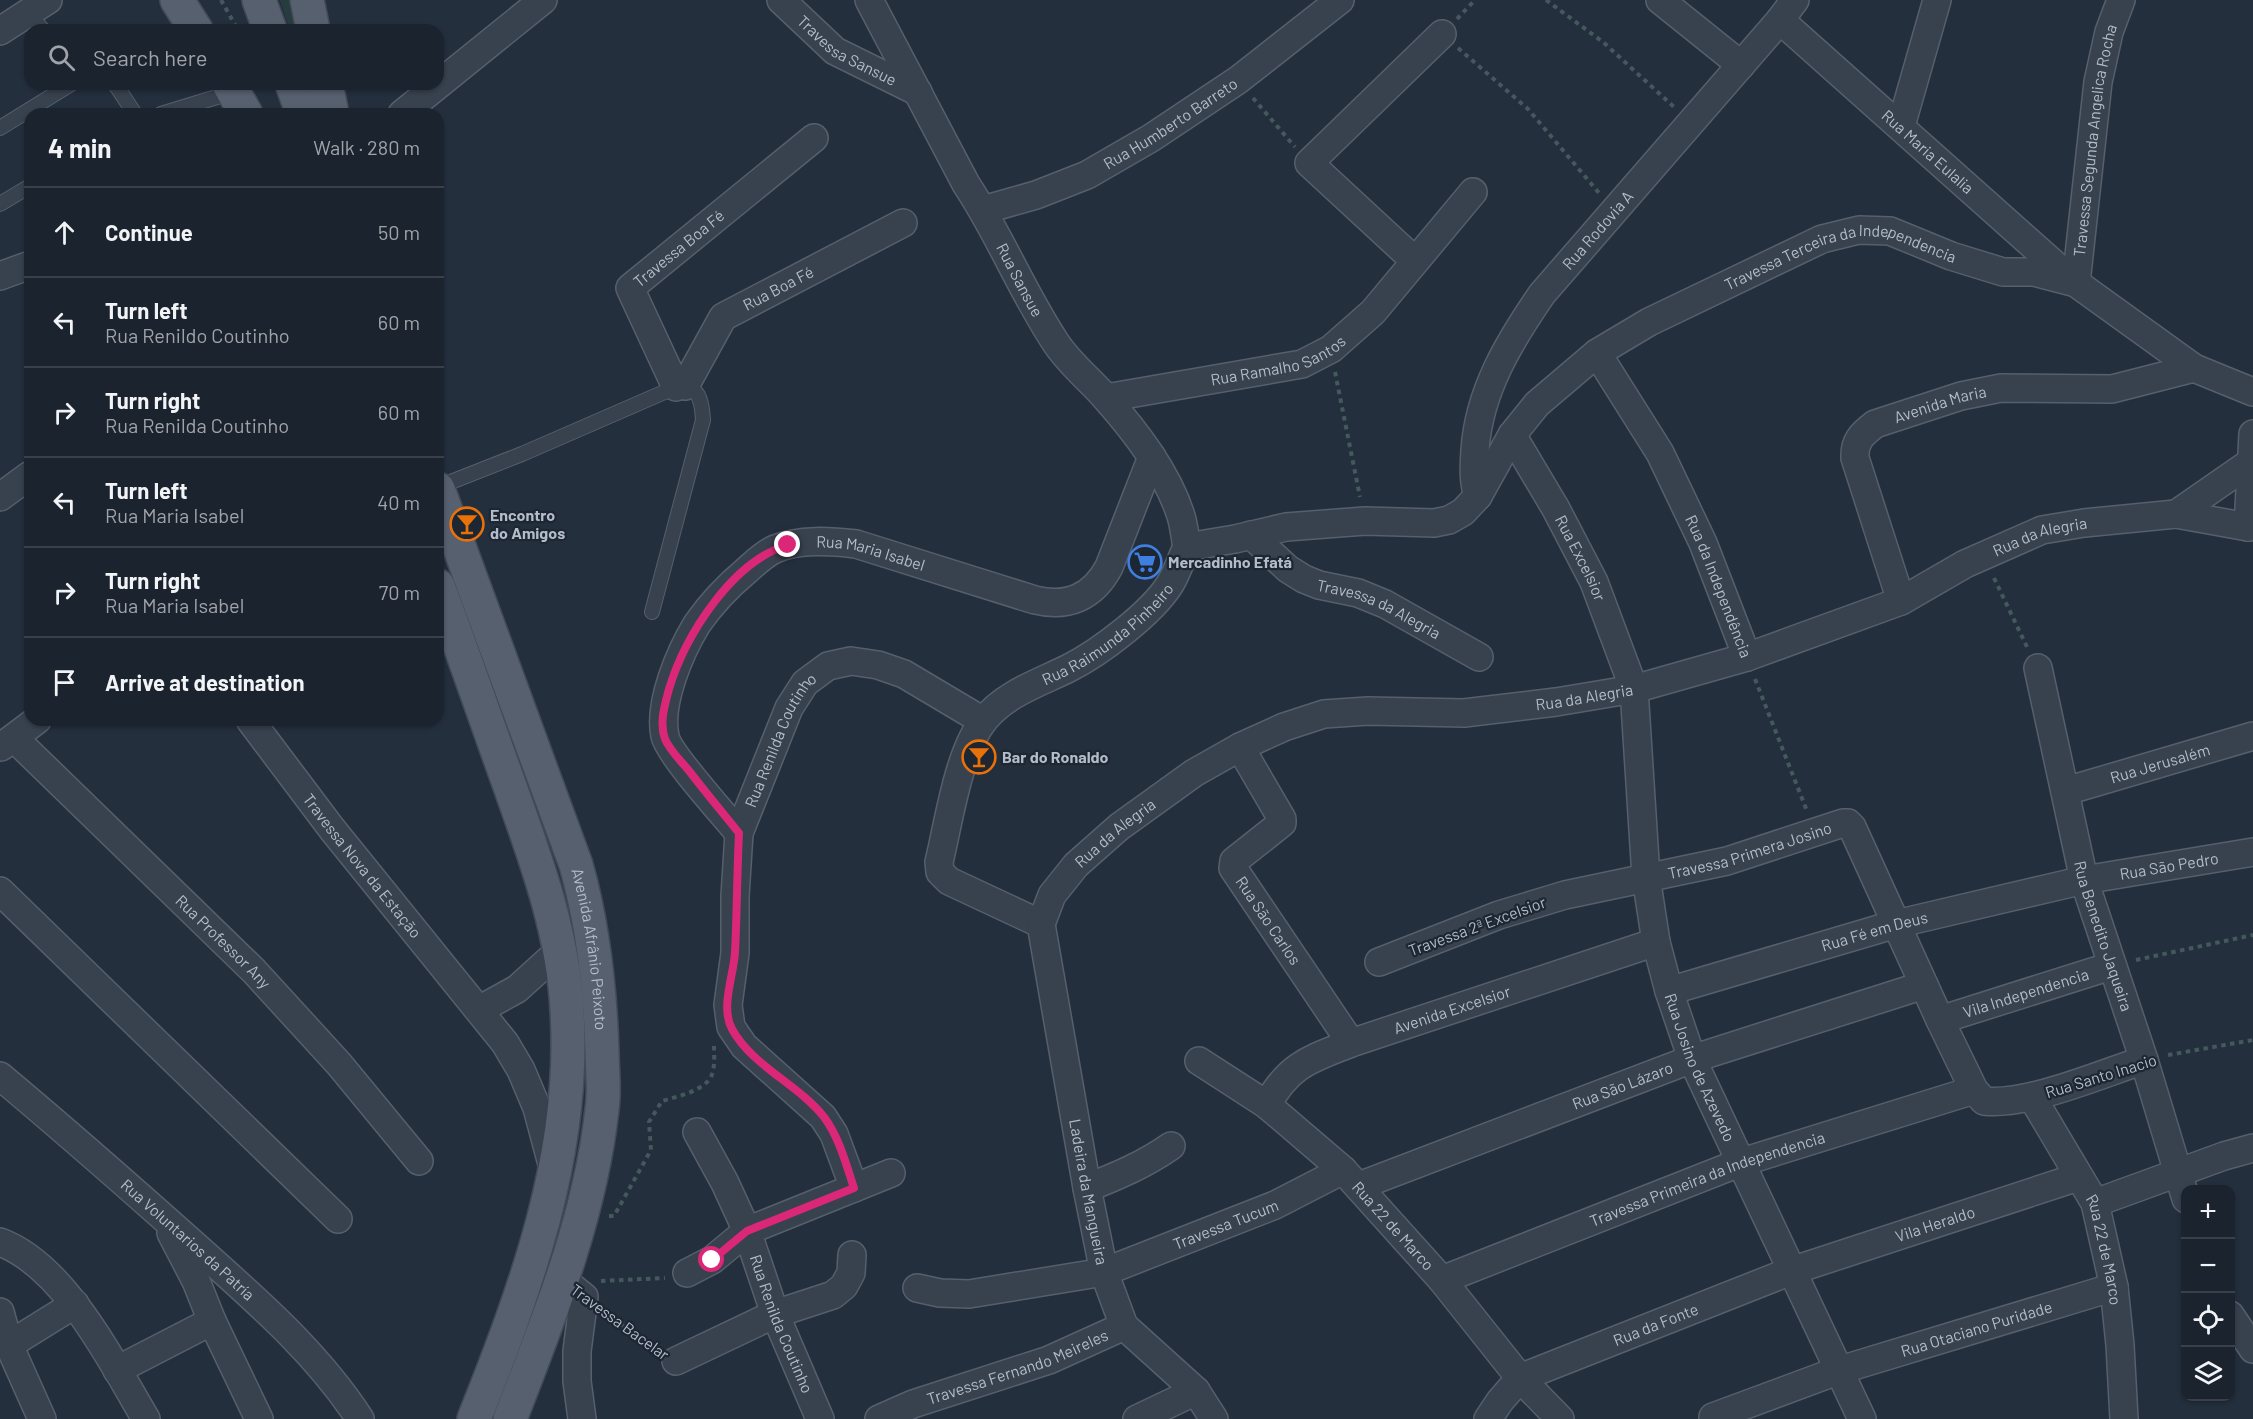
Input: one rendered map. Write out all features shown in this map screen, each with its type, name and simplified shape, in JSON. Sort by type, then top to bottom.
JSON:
[{"type":"main road","points":[[177,0],[192,24]]},
{"type":"main road","points":[[259,0],[268,24]]},
{"type":"main road","points":[[307,0],[312,24]]},
{"type":"main road","points":[[294,90],[301,108]]},
{"type":"main road","points":[[327,90],[332,108]]},
{"type":"main road","name":"Avenida Afrânio Peixoto","points":[[444,504],[576,865],[585,898],[600,1004],[603,1108],[581,1217],[574,1289],[510,1419]]},
{"type":"main road","name":"Avenida Afrânio Peixoto","points":[[444,618],[541,875],[560,950],[567,1010],[568,1072],[555,1175],[535,1254],[477,1411]]},
{"type":"street","points":[[444,80],[543,0]]},
{"type":"street","name":"Travessa Sansue","points":[[781,0],[835,51],[918,92]]},
{"type":"street","name":"Rua Sansue","points":[[869,0],[966,184],[983,210],[1030,302],[1057,346],[1106,398],[1152,457],[1181,516],[1187,547]]},
{"type":"street","name":"Rua Humberto Barreto","points":[[983,210],[1036,195],[1087,176],[1151,138],[1238,80],[1340,0]]},
{"type":"street","points":[[1659,0],[1741,65]]},
{"type":"street","points":[[1901,126],[1937,0]]},
{"type":"street","name":"Travessa Segunda Angelica Rocha","points":[[2076,284],[2098,82],[2109,32],[2121,0]]},
{"type":"street","name":"Rua Rodovia A","points":[[1478,496],[1473,472],[1476,432],[1487,390],[1510,344],[1542,294],[1741,65],[1790,5]]},
{"type":"street","name":"Rua Maria Eulalia","points":[[1790,5],[1901,126],[2076,284]]},
{"type":"street","points":[[1,28],[40,14]]},
{"type":"street","points":[[1415,261],[1309,163],[1442,34]]},
{"type":"street","points":[[409,108],[432,90]]},
{"type":"street","name":"Travessa Boa Fé","points":[[680,386],[630,288],[814,138]]},
{"type":"street","name":"Rua Ramalho Santos","points":[[1106,398],[1302,364],[1331,349],[1373,312],[1473,192]]},
{"type":"street","name":"Rua Boa Fé","points":[[680,386],[723,317],[903,223]]},
{"type":"street","name":"Travessa Terceira da Independencia","points":[[1478,496],[1512,435],[1537,404],[1597,353],[1649,322],[1822,239],[1859,230],[1890,231],[1951,256],[2003,272],[2034,272],[2076,284],[2194,368],[2253,392]]},
{"type":"street","points":[[0,276],[24,267]]},
{"type":"street","name":"Rua da Independência","points":[[1597,353],[1660,453],[1703,543],[1747,657]]},
{"type":"street","name":"Avenida Maria","points":[[1901,601],[1855,458],[1856,442],[1875,424],[1961,396],[2001,388],[2112,389],[2194,368]]},
{"type":"street","points":[[2250,531],[2253,434]]},
{"type":"street","name":"Rua Excelsior","points":[[1512,435],[1556,509],[1594,582],[1634,689]]},
{"type":"street","name":"Rua Maria Isabel","points":[[739,833],[675,754],[665,738],[663,718],[673,676],[682,654],[697,625],[727,587],[764,555],[776,549],[807,542],[835,542],[856,544],[1035,600],[1052,604],[1069,602],[1088,593],[1101,582],[1152,457]]},
{"type":"street","name":"Rua da Alegria","points":[[2176,514],[2251,462]]},
{"type":"street","points":[[2,490],[24,478]]},
{"type":"street","points":[[1187,547],[1251,536],[1286,527],[1365,521],[1434,523],[1449,520],[1463,512],[1478,496]]},
{"type":"street","name":"Rua da Alegria","points":[[1041,924],[1052,895],[1076,865],[1119,827],[1194,773],[1240,747],[1284,727],[1324,714],[1368,711],[1464,713],[1556,702],[1634,689],[1747,657],[1901,601],[1984,555],[2042,530],[2084,523],[2176,514],[2250,531]]},
{"type":"street","name":"Travessa da Alegria","points":[[1251,536],[1288,569],[1304,579],[1319,585],[1358,593],[1385,604],[1479,657]]},
{"type":"street","name":"Rua Raimunda Pinheiro","points":[[1041,924],[949,881],[940,872],[939,862],[970,744],[983,721],[1011,695],[1072,667],[1104,647],[1143,615],[1169,585],[1187,547]]},
{"type":"street","name":"Rua Renilda Coutinho","points":[[722,1035],[735,953],[735,896],[739,833],[789,708],[805,683],[828,666],[851,661],[878,665],[904,674],[983,721]]},
{"type":"street","name":"Rua Benedito Jaqueira","points":[[2038,669],[2084,880],[2144,1060],[2182,1185]]},
{"type":"street","name":"Rua Josino de Azevedo","points":[[1634,689],[1646,877],[1656,942],[1669,990],[1692,1059],[1739,1163],[1862,1419]]},
{"type":"street","points":[[7,743],[29,726]]},
{"type":"street","name":"Travessa Nova da Estação","points":[[255,726],[332,829],[505,1043],[521,1070],[537,1108],[555,1175]]},
{"type":"street","name":"Rua Jerusalém","points":[[2066,791],[2253,736]]},
{"type":"street","name":"Rua Professor Any","points":[[7,743],[254,971],[339,1064],[419,1161]]},
{"type":"street","name":"Rua São Carlos","points":[[1240,747],[1282,819],[1282,823],[1234,861],[1233,868],[1351,1043]]},
{"type":"street","name":"Travessa Primera Josino","points":[[1646,877],[1727,861],[1848,823],[1852,827],[1940,1020],[1979,1096]]},
{"type":"street","name":"Rua São Pedro","points":[[2084,880],[2253,852]]},
{"type":"street","name":"Travessa 2ª Excelsior","points":[[1379,962],[1499,915],[1565,896],[1646,877]]},
{"type":"street","name":"Rua Fé em Deus","points":[[1669,990],[1896,924],[2084,880]]},
{"type":"street","points":[[0,891],[338,1219]]},
{"type":"street","name":"Ladeira da Mangueira","points":[[1041,924],[1104,1272],[1124,1326],[1196,1391],[1214,1419]]},
{"type":"street","name":"Avenida Excelsior","points":[[1267,1105],[1285,1078],[1303,1062],[1351,1043],[1656,942]]},
{"type":"street","points":[[479,1010],[517,989],[560,950]]},
{"type":"street","name":"Vila Independencia","points":[[1940,1020],[2111,966]]},
{"type":"street","name":"Rua São Lázaro","points":[[1351,1178],[1692,1059],[1924,985]]},
{"type":"street","points":[[722,1035],[744,1046],[823,1117],[834,1134],[854,1188]]},
{"type":"street","name":"Rua Santo Inacio","points":[[1979,1096],[1992,1102],[2032,1097],[2144,1060]]},
{"type":"street","name":"Rua 22 de Marco","points":[[1199,1062],[1267,1105],[1351,1178],[1442,1280],[1520,1378],[1560,1419]]},
{"type":"street","name":"Rua Voluntarios da Patría","points":[[0,1076],[112,1170],[300,1342],[340,1390],[360,1419]]},
{"type":"street","name":"Travessa Primeira da Independencia","points":[[1442,1280],[1739,1163],[1979,1096]]},
{"type":"street","name":"Rua 22 de Marco","points":[[2032,1097],[2095,1203],[2114,1287],[2124,1419]]},
{"type":"street","name":"Rua Renilda Coutinho","points":[[697,1132],[725,1183],[747,1231],[775,1314],[820,1419]]},
{"type":"street","points":[[1087,1188],[1127,1172],[1171,1146]]},
{"type":"street","points":[[2095,1203],[2253,1148]]},
{"type":"street","points":[[687,1274],[712,1260],[747,1231],[891,1173]]},
{"type":"street","name":"Vila Heraldo","points":[[1791,1271],[2078,1177]]},
{"type":"street","name":"Travessa Tucum","points":[[1104,1272],[1351,1178]]},
{"type":"street","points":[[162,1216],[196,1281],[212,1321],[259,1419]]},
{"type":"street","points":[[0,1242],[13,1246],[38,1265],[75,1304],[146,1419]]},
{"type":"street","name":"Travessa Bacelar","points":[[676,1361],[775,1314],[833,1296],[844,1286],[851,1273],[852,1255]]},
{"type":"street","name":"Rua da Fonte","points":[[1520,1378],[1791,1271]]},
{"type":"street","points":[[917,1288],[940,1293],[969,1294],[1104,1272]]},
{"type":"street","name":"Rua Otaciano Puridade","points":[[1713,1416],[1838,1371],[2114,1287]]},
{"type":"street","points":[[574,1289],[577,1381],[582,1419]]},
{"type":"street","points":[[9,1345],[75,1304]]},
{"type":"street","points":[[0,1312],[9,1345],[42,1419]]},
{"type":"street","points":[[117,1370],[212,1321]]},
{"type":"street","name":"Travessa Fernando Meireles","points":[[879,1419],[913,1404],[1049,1360],[1124,1326]]},
{"type":"street","points":[[1488,1419],[1520,1378]]},
{"type":"street","points":[[1137,1419],[1196,1391]]},
{"type":"lane","points":[[32,108],[61,90]]},
{"type":"lane","points":[[119,90],[131,108]]},
{"type":"lane","points":[[187,108],[236,97]]},
{"type":"lane","points":[[0,128],[24,113]]},
{"type":"lane","points":[[0,204],[24,190]]},
{"type":"lane","points":[[444,486],[680,386],[695,391],[702,401],[703,420],[651,612]]},
{"type":"path","points":[[221,0],[235,24]]},
{"type":"path","points":[[1546,0],[1603,42],[1690,122]]},
{"type":"path","points":[[1442,34],[1528,109],[1614,211]]},
{"type":"path","points":[[1238,80],[1309,163]]},
{"type":"path","points":[[1331,349],[1365,521]]},
{"type":"path","points":[[1984,555],[2038,669]]},
{"type":"path","name":"Rua da Independência","points":[[1747,657],[1815,832]]},
{"type":"path","name":"Vila Independencia","points":[[2111,966],[2253,935]]},
{"type":"path","points":[[581,1217],[614,1216],[651,1150],[649,1122],[662,1101],[705,1084],[713,1073],[722,1035]]},
{"type":"path","name":"Rua Santo Inacio","points":[[2144,1060],[2253,1040]]},
{"type":"path","points":[[574,1289],[602,1281],[656,1280],[687,1274]]},
{"type":"path","name":"Travessa Bacelar","points":[[574,1289],[668,1359],[676,1361]]},
{"type":"green space","points":[[280,0],[293,0],[298,24],[288,24]]},
{"type":"place","name":"Encontro do Amigos","points":[[467,524]]},
{"type":"place","name":"Mercadinho Efatá","points":[[1145,562]]},
{"type":"place","name":"Bar do Ronaldo","points":[[979,757]]},
{"type":"route","points":[[712,1260],[747,1231],[854,1188],[834,1134],[823,1117],[804,1097],[744,1046],[731,1027],[728,1005],[735,953],[735,896],[739,833],[675,754],[665,738],[663,718],[666,700],[682,654],[697,625],[727,587],[764,555],[788,545]]}]
